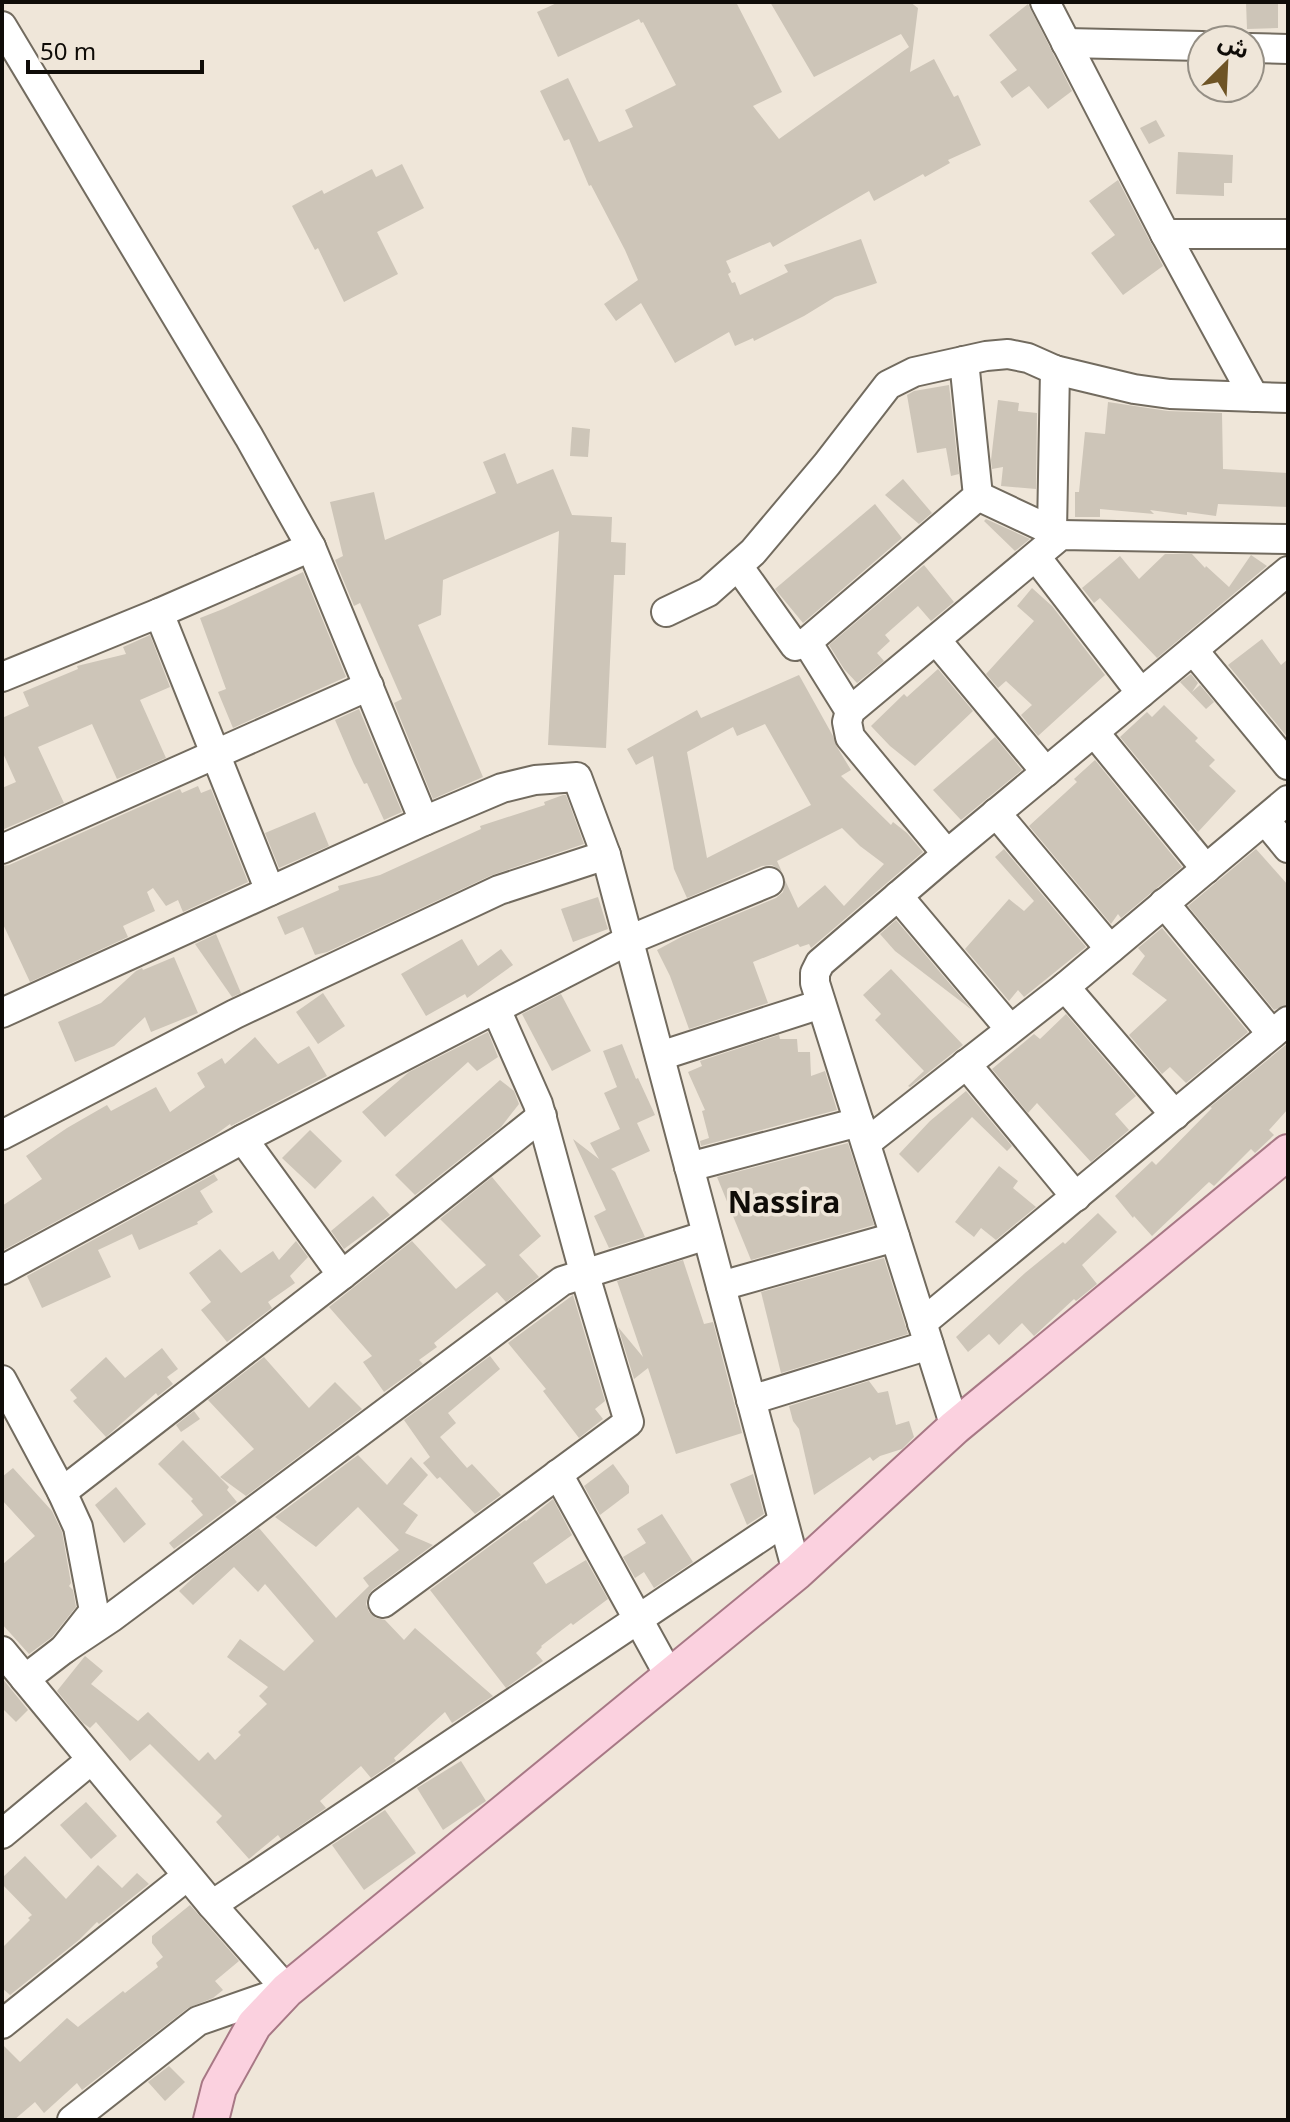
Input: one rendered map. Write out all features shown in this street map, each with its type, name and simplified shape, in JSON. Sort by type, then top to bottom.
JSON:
[{"type":"main road","points":[[208,2116],[219,2088],[254,2025],[287,1990],[797,1572],[955,1427],[1288,1152]]},
{"type":"street","points":[[1045,2],[1165,234],[1254,397]]},
{"type":"street","points":[[2,26],[249,437],[311,547],[424,821]]},
{"type":"street","points":[[1066,43],[1186,46]]},
{"type":"street","points":[[1266,48],[1288,49]]},
{"type":"street","points":[[1165,234],[1288,234]]},
{"type":"street","points":[[666,612],[708,592],[753,552],[888,385],[914,372],[1008,354],[1028,358],[1055,370],[1134,389],[1170,394],[1288,398]]},
{"type":"street","points":[[964,361],[978,496]]},
{"type":"street","points":[[947,854],[850,737],[847,722],[850,711],[1036,557],[1057,533],[1055,370]]},
{"type":"street","points":[[978,496],[1057,533],[1288,539]]},
{"type":"street","points":[[738,566],[795,646],[807,642],[978,496]]},
{"type":"street","points":[[2,677],[311,547]]},
{"type":"street","points":[[1036,557],[1141,693]]},
{"type":"street","points":[[955,1427],[821,1004],[815,973],[820,963],[947,854],[1288,571]]},
{"type":"street","points":[[159,613],[270,891]]},
{"type":"street","points":[[936,640],[1046,772]]},
{"type":"street","points":[[807,642],[850,711]]},
{"type":"street","points":[[1193,650],[1288,765]]},
{"type":"street","points":[[2,849],[369,686]]},
{"type":"street","points":[[1094,732],[1206,869]]},
{"type":"street","points":[[5,1009],[502,788],[535,780],[577,777],[606,855],[797,1572]]},
{"type":"street","points":[[689,1167],[862,1132],[966,1064],[1065,987],[1288,800]]},
{"type":"street","points":[[996,813],[1110,949]]},
{"type":"street","points":[[1265,820],[1288,848]]},
{"type":"street","points":[[2,1135],[235,1014],[499,890],[606,855]]},
{"type":"street","points":[[2,1270],[243,1139],[629,940],[769,882]]},
{"type":"street","points":[[898,896],[1010,1029]]},
{"type":"street","points":[[751,1400],[926,1334],[1076,1197],[1280,1027],[1164,903]]},
{"type":"street","points":[[1065,987],[1175,1115]]},
{"type":"street","points":[[660,1056],[821,1004]]},
{"type":"street","points":[[383,1603],[629,1422],[542,1116],[496,1009]]},
{"type":"street","points":[[966,1064],[1076,1197]]},
{"type":"street","points":[[62,1492],[542,1116]]},
{"type":"street","points":[[243,1139],[342,1275]]},
{"type":"street","points":[[25,1679],[562,1281],[707,1235]]},
{"type":"street","points":[[721,1286],[895,1237]]},
{"type":"street","points":[[2,1380],[78,1527],[94,1611],[64,1649]]},
{"type":"street","points":[[558,1474],[670,1677]]},
{"type":"street","points":[[212,1905],[783,1522]]},
{"type":"street","points":[[2,1651],[187,1876],[287,1990],[198,2021],[72,2120]]},
{"type":"street","points":[[2,1834],[91,1760]]},
{"type":"street","points":[[2,2024],[187,1876]]},
{"type":"building","points":[[559,2],[736,2],[782,92],[753,106],[779,139],[909,47],[901,34],[814,77],[770,2],[910,2],[918,8],[910,72],[934,59],[954,97],[958,95],[981,145],[874,201],[869,191],[773,247],[770,242],[726,261],[731,272],[728,274],[740,295],[788,272],[784,265],[861,239],[877,283],[835,297],[754,341],[753,338],[735,346],[729,332],[675,363],[641,303],[616,321],[604,304],[638,280],[589,186],[569,139],[564,141],[540,91],[568,78],[599,142],[633,127],[625,110],[676,85],[639,19],[558,57],[537,12]]},
{"type":"building","points":[[1246,2],[1278,2],[1278,28],[1266,28],[1266,24],[1247,24]]},
{"type":"building","points":[[1028,4],[1072,91],[1048,109],[1029,86],[1012,98],[1000,82],[1017,70],[989,35]]},
{"type":"building","points":[[1156,120],[1165,136],[1149,144],[1140,128]]},
{"type":"building","points":[[1178,152],[1233,155],[1232,183],[1224,183],[1224,196],[1176,194]]},
{"type":"building","points":[[402,164],[424,208],[377,232],[398,274],[344,302],[318,248],[315,250],[292,206],[322,190],[324,194],[372,169],[376,177]]},
{"type":"building","points":[[1118,180],[1163,266],[1123,295],[1091,253],[1115,235],[1089,201]]},
{"type":"building","points":[[949,385],[959,474],[951,476],[946,448],[917,453],[907,395]]},
{"type":"building","points":[[998,400],[1019,403],[1018,411],[1037,413],[1036,489],[1001,486],[1003,467],[992,469]]},
{"type":"building","points":[[1108,402],[1168,411],[1222,413],[1223,469],[1288,473],[1288,507],[1218,504],[1216,516],[1100,509],[1100,517],[1075,517],[1075,492],[1079,492],[1085,432],[1105,434]]},
{"type":"building","points":[[572,427],[590,429],[588,457],[570,456]]},
{"type":"building","points":[[505,453],[517,484],[553,469],[572,515],[612,517],[611,542],[626,543],[625,575],[614,575],[606,748],[548,745],[559,531],[443,580],[441,615],[418,625],[483,777],[433,799],[394,703],[402,699],[360,603],[354,606],[335,560],[343,556],[330,502],[374,492],[385,540],[496,493],[483,462]]},
{"type":"building","points":[[903,479],[932,513],[919,524],[885,495]]},
{"type":"building","points":[[875,504],[902,538],[803,623],[775,589]]},
{"type":"building","points":[[986,519],[1030,539],[1015,551],[984,521]]},
{"type":"building","points":[[1165,554],[1192,554],[1229,587],[1251,555],[1267,566],[1157,658],[1100,598],[1094,603],[1082,588],[1120,556],[1139,579]]},
{"type":"building","points":[[924,565],[954,602],[931,621],[918,606],[885,635],[890,641],[877,653],[884,661],[857,683],[829,645]]},
{"type":"building","points":[[303,572],[346,677],[233,728],[218,692],[226,689],[200,618]]},
{"type":"building","points":[[1032,588],[1052,606],[1105,675],[1038,736],[1021,715],[1032,705],[1006,681],[998,688],[986,674],[1034,621],[1017,606]]},
{"type":"building","points":[[150,635],[170,687],[140,700],[166,758],[117,779],[92,724],[38,747],[64,803],[2,830],[2,788],[16,782],[2,751],[2,718],[29,706],[23,692],[78,669],[77,666],[126,654],[123,647]]},
{"type":"building","points":[[1262,639],[1281,665],[1288,659],[1288,738],[1228,665]]},
{"type":"building","points":[[938,669],[973,711],[915,766],[871,726],[904,694],[907,697]]},
{"type":"building","points":[[1191,674],[1198,683],[1192,692],[1200,685],[1214,702],[1206,709],[1180,682]]},
{"type":"building","points":[[799,675],[851,770],[841,776],[891,825],[893,822],[907,833],[923,852],[811,948],[809,944],[800,947],[798,944],[753,962],[768,1003],[689,1029],[657,950],[683,936],[776,898],[783,892],[785,880],[798,908],[825,885],[844,906],[884,864],[842,828],[777,861],[782,872],[772,865],[762,866],[687,898],[674,869],[653,756],[636,765],[627,749],[697,710],[701,718]],"holes":[[[765,724],[811,805],[707,858],[687,752],[733,727],[737,736]]]},
{"type":"building","points":[[1164,705],[1198,738],[1195,741],[1215,760],[1209,766],[1236,791],[1198,832],[1120,737],[1147,712],[1152,717]]},
{"type":"building","points":[[359,709],[402,812],[384,820],[335,720]]},
{"type":"building","points":[[995,737],[1022,770],[961,820],[933,790]]},
{"type":"building","points":[[1095,760],[1182,867],[1121,918],[1118,914],[1111,924],[1029,826],[1077,782],[1074,779]]},
{"type":"building","points":[[198,786],[201,793],[211,789],[248,882],[183,912],[178,900],[166,906],[153,888],[147,892],[155,911],[123,926],[128,937],[30,982],[2,922],[2,866],[180,789],[182,793]]},
{"type":"building","points":[[566,795],[584,844],[492,875],[327,952],[315,955],[303,927],[285,935],[277,917],[339,890],[338,886],[380,875],[481,829],[480,826],[545,805],[544,802]]},
{"type":"building","points":[[315,812],[329,846],[279,868],[265,833]]},
{"type":"building","points":[[1004,849],[1086,947],[1024,997],[1018,990],[1009,1001],[965,949],[1009,899],[1024,911],[1034,901],[995,857]]},
{"type":"building","points":[[1256,849],[1288,885],[1288,1004],[1274,1010],[1188,906]]},
{"type":"building","points":[[598,897],[608,929],[573,942],[561,909]]},
{"type":"building","points":[[896,920],[972,1010],[895,951],[880,934]]},
{"type":"building","points":[[1162,928],[1248,1032],[1186,1083],[1170,1067],[1162,1074],[1129,1035],[1167,1000],[1132,974],[1145,956],[1138,948]]},
{"type":"building","points":[[216,934],[241,993],[232,997],[195,944]]},
{"type":"building","points":[[462,939],[478,966],[501,949],[513,965],[467,998],[465,994],[426,1016],[401,974]]},
{"type":"building","points":[[174,957],[198,1013],[151,1032],[145,1017],[114,1046],[75,1062],[58,1022],[101,1003],[136,971]]},
{"type":"building","points":[[891,969],[963,1045],[910,1087],[924,1071],[875,1020],[881,1014],[863,995]]},
{"type":"building","points":[[323,993],[345,1026],[318,1044],[296,1012]]},
{"type":"building","points":[[561,994],[591,1051],[552,1071],[522,1014]]},
{"type":"building","points":[[1066,1014],[1136,1096],[1115,1114],[1129,1130],[1091,1162],[1037,1103],[1028,1113],[992,1069],[1034,1034],[1040,1039]]},
{"type":"building","points":[[488,1032],[498,1057],[477,1071],[468,1062],[385,1137],[362,1112],[409,1072]]},
{"type":"building","points":[[779,1035],[780,1039],[797,1039],[798,1052],[810,1052],[811,1076],[825,1071],[837,1110],[701,1146],[700,1141],[709,1138],[702,1111],[705,1110],[688,1072],[702,1066],[700,1061]]},
{"type":"building","points":[[255,1037],[278,1064],[309,1046],[327,1076],[230,1124],[2,1251],[2,1206],[42,1179],[26,1156],[107,1105],[111,1111],[156,1087],[170,1112],[205,1087],[197,1073],[222,1058],[225,1064]]},
{"type":"building","points":[[1288,1043],[1288,1109],[1269,1130],[1274,1135],[1255,1153],[1251,1149],[1214,1186],[1209,1182],[1152,1236],[1115,1196],[1152,1161],[1156,1165],[1210,1107]]},
{"type":"building","points":[[622,1044],[655,1115],[637,1123],[650,1151],[611,1169],[645,1237],[609,1248],[594,1216],[606,1210],[573,1139],[599,1159],[590,1143],[620,1129],[604,1093],[617,1087],[603,1051]]},
{"type":"building","points":[[500,1080],[514,1091],[519,1104],[501,1127],[415,1195],[395,1175]]},
{"type":"building","points":[[966,1091],[1012,1146],[1007,1151],[972,1117],[918,1173],[899,1154],[930,1121]]},
{"type":"building","points":[[310,1130],[342,1161],[315,1189],[282,1158]]},
{"type":"building","points":[[848,1143],[874,1225],[751,1260],[717,1177]]},
{"type":"building","points":[[999,1166],[1018,1181],[1013,1188],[1036,1207],[996,1240],[981,1228],[974,1237],[955,1222]]},
{"type":"building","points":[[214,1174],[218,1180],[200,1191],[213,1212],[198,1224],[139,1250],[132,1234],[98,1250],[111,1277],[42,1308],[27,1276]]},
{"type":"building","points":[[492,1177],[541,1236],[519,1255],[539,1277],[506,1302],[497,1292],[434,1343],[437,1347],[419,1360],[423,1364],[384,1392],[363,1362],[372,1356],[329,1307],[412,1241],[456,1289],[486,1265],[440,1219]]},
{"type":"building","points":[[373,1196],[390,1215],[344,1249],[331,1231]]},
{"type":"building","points":[[1098,1213],[1117,1232],[1082,1265],[1097,1284],[1076,1301],[1074,1299],[1034,1336],[1022,1323],[999,1345],[989,1334],[968,1352],[956,1337],[1025,1273],[1063,1242],[1065,1244]]},
{"type":"building","points":[[296,1241],[308,1257],[290,1276],[295,1283],[268,1302],[272,1308],[227,1342],[201,1310],[211,1302],[189,1273],[220,1249],[241,1273],[273,1251],[279,1260]]},
{"type":"building","points":[[884,1258],[908,1334],[781,1373],[761,1292]]},
{"type":"building","points":[[683,1260],[704,1324],[713,1322],[742,1433],[676,1454],[648,1368],[634,1379],[618,1327],[643,1357],[617,1281]]},
{"type":"building","points":[[573,1295],[605,1401],[595,1409],[603,1419],[579,1438],[543,1391],[546,1389],[508,1343]]},
{"type":"building","points":[[162,1348],[178,1369],[167,1377],[173,1384],[158,1396],[156,1393],[106,1437],[73,1401],[77,1398],[70,1390],[106,1357],[125,1378]]},
{"type":"building","points":[[490,1356],[500,1369],[448,1413],[456,1423],[440,1437],[467,1468],[472,1464],[501,1495],[475,1514],[423,1463],[430,1457],[404,1420]]},
{"type":"building","points":[[264,1357],[309,1408],[335,1382],[362,1409],[246,1496],[220,1477],[254,1449],[208,1400]]},
{"type":"building","points":[[869,1381],[878,1393],[888,1391],[896,1425],[909,1421],[914,1437],[902,1449],[873,1461],[870,1457],[814,1495],[799,1429],[789,1406]]},
{"type":"building","points":[[194,1411],[200,1419],[181,1432],[176,1425]]},
{"type":"building","points":[[183,1440],[229,1487],[227,1490],[237,1502],[174,1549],[169,1543],[203,1515],[191,1501],[193,1499],[158,1464]]},
{"type":"building","points":[[358,1455],[387,1485],[411,1457],[428,1475],[403,1504],[418,1515],[405,1533],[433,1545],[372,1590],[366,1604],[369,1612],[385,1620],[404,1640],[415,1628],[493,1696],[452,1723],[445,1712],[394,1758],[396,1761],[371,1778],[361,1766],[320,1801],[326,1808],[281,1839],[278,1835],[249,1859],[216,1822],[222,1816],[150,1744],[130,1761],[96,1722],[90,1728],[83,1723],[57,1691],[85,1656],[103,1671],[91,1684],[138,1721],[148,1712],[199,1761],[208,1752],[215,1760],[267,1704],[259,1696],[268,1687],[227,1657],[240,1639],[284,1671],[314,1641],[265,1584],[258,1592],[234,1567],[193,1605],[179,1591],[259,1528],[336,1618],[369,1586],[363,1578],[399,1550],[358,1507],[316,1547],[275,1517]]},
{"type":"building","points":[[613,1464],[629,1486],[629,1493],[600,1515],[584,1486]]},
{"type":"building","points":[[13,1468],[52,1511],[62,1532],[69,1586],[73,1590],[76,1607],[52,1637],[29,1654],[2,1624],[2,1565],[35,1536],[2,1500],[2,1477]]},
{"type":"building","points":[[753,1474],[764,1514],[747,1525],[730,1484]]},
{"type":"building","points":[[116,1487],[146,1524],[124,1543],[95,1505]]},
{"type":"building","points":[[553,1499],[572,1535],[533,1563],[546,1584],[586,1560],[608,1599],[541,1646],[536,1653],[543,1661],[506,1688],[430,1590]]},
{"type":"building","points":[[662,1514],[693,1562],[654,1588],[644,1572],[635,1578],[623,1557],[646,1543],[637,1529]]},
{"type":"building","points":[[2,1678],[28,1710],[16,1722],[2,1708]]},
{"type":"building","points":[[461,1761],[486,1801],[443,1830],[417,1788]]},
{"type":"building","points":[[86,1802],[117,1836],[91,1859],[60,1825]]},
{"type":"building","points":[[385,1810],[416,1853],[364,1890],[332,1845]]},
{"type":"building","points":[[25,1856],[66,1899],[98,1865],[122,1888],[137,1873],[149,1884],[99,1924],[97,1922],[10,1995],[2,1988],[2,1948],[32,1915],[2,1884],[2,1878]]},
{"type":"building","points":[[190,1905],[239,1961],[215,1981],[223,1990],[213,1998],[188,2008],[82,2090],[77,2083],[44,2113],[35,2102],[14,2120],[2,2120],[2,2044],[20,2062],[67,2018],[78,2027],[123,1991],[125,1993],[158,1967],[156,1963],[163,1957],[152,1943],[152,1936]]},
{"type":"building","points":[[169,2066],[185,2082],[165,2101],[148,2082]]},
{"type":"district","name":"Nassira","points":[[784,1203]]}]
